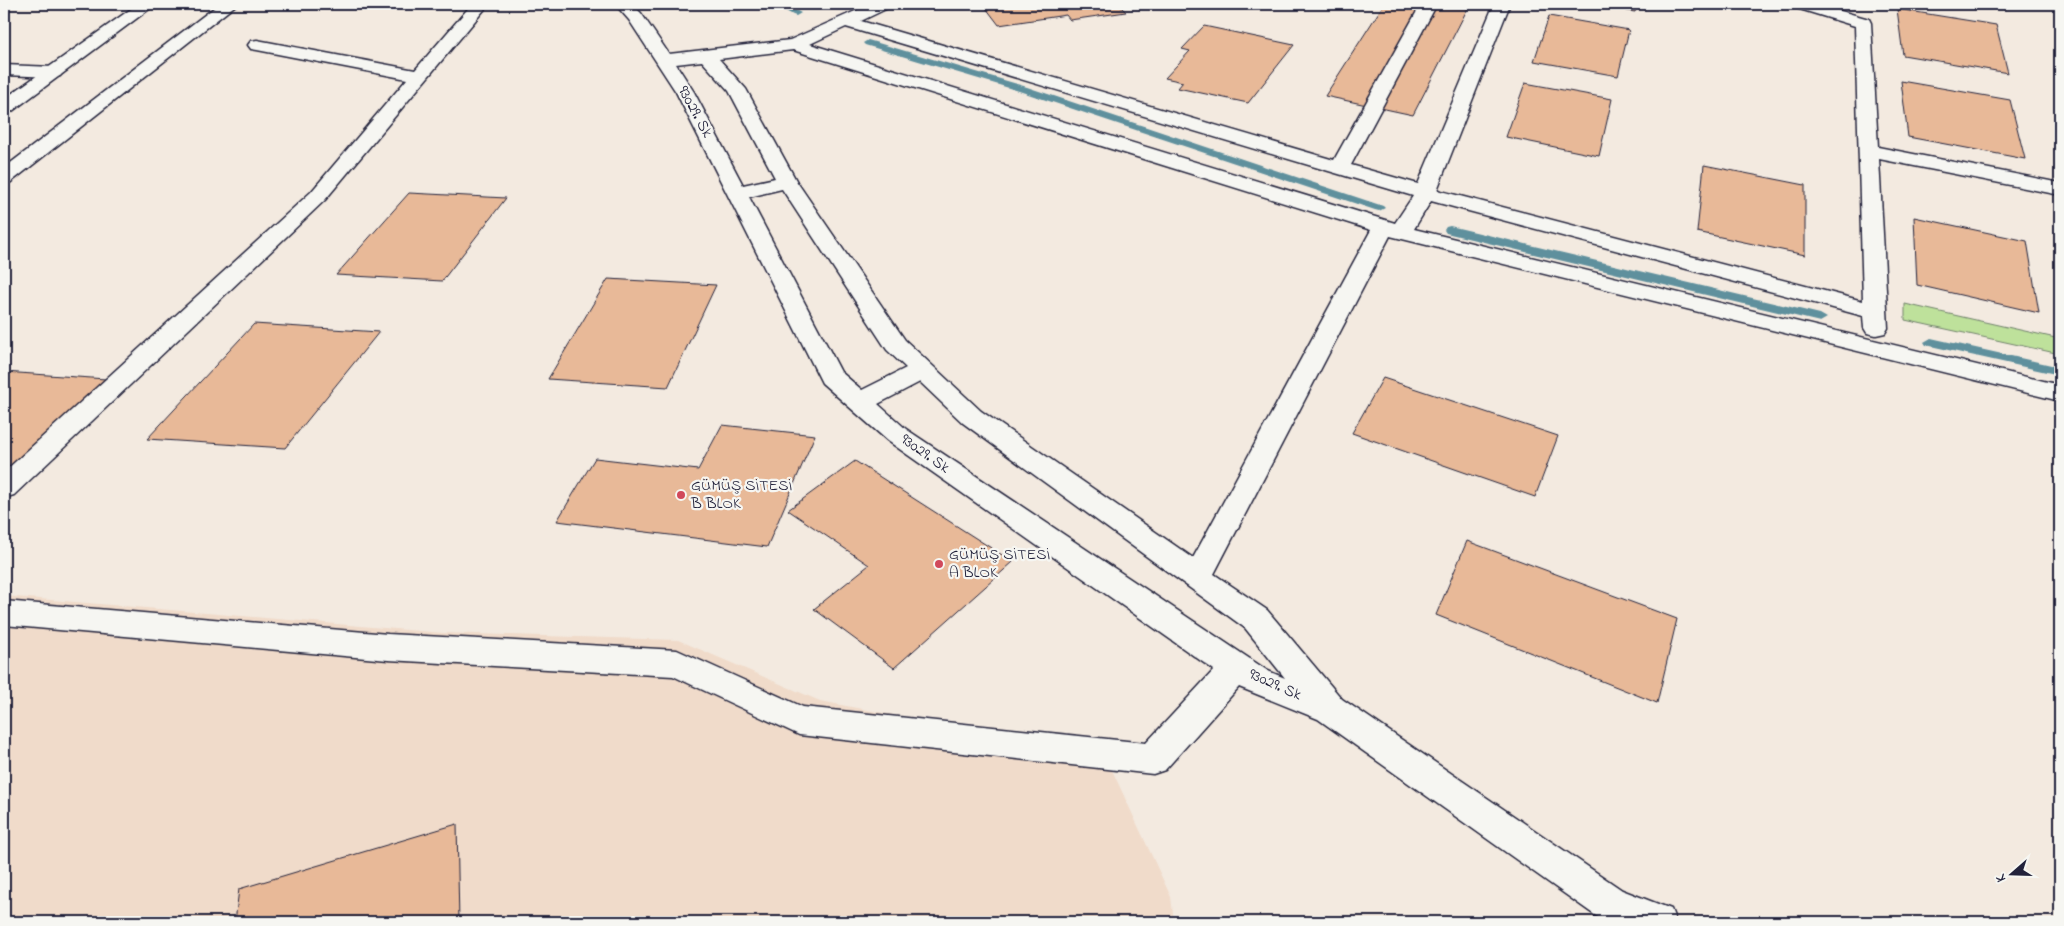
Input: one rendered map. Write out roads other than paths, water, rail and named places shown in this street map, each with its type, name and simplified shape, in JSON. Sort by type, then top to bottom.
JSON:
[{"type":"street","points":[[4,108],[148,4]]},
{"type":"street","points":[[4,178],[229,4]]},
{"type":"street","points":[[4,488],[318,196],[481,4]]},
{"type":"street","name":"93029. Sk","points":[[623,4],[635,17],[685,92],[831,377],[897,435],[1256,681],[1330,709],[1609,903],[1657,922]]},
{"type":"street","points":[[664,60],[794,44],[884,4]]},
{"type":"street","points":[[1339,168],[1429,4]]},
{"type":"street","points":[[1197,578],[1392,230],[1425,193],[1502,4]]},
{"type":"street","points":[[1800,4],[1863,23],[1874,312],[1878,350]]},
{"type":"street","points":[[846,22],[1425,193],[1874,312]]},
{"type":"street","points":[[794,44],[1392,230],[2060,393]]},
{"type":"street","points":[[257,45],[419,76]]},
{"type":"street","name":"93029. Sk","points":[[706,56],[737,89],[787,182],[896,345],[972,418],[1256,619],[1330,709]]},
{"type":"street","points":[[4,70],[54,72]]},
{"type":"street","points":[[1867,151],[2060,189]]},
{"type":"street","points":[[737,193],[787,182]]},
{"type":"street","points":[[860,402],[923,370]]},
{"type":"street","points":[[4,613],[388,646],[677,663],[799,721],[1153,759],[1237,667]]},
{"type":"waterway","points":[[777,4],[796,13]]},
{"type":"waterway","points":[[868,43],[1023,89],[1379,208]]},
{"type":"waterway","points":[[1450,230],[1820,318]]},
{"type":"waterway","points":[[1931,342],[2060,371]]},
{"type":"place","name":"GÜMÜŞ SİTESİ B BLOK","points":[[681,495]]},
{"type":"place","name":"GÜMÜŞ SİTESİ A BLOK","points":[[939,564]]}]
